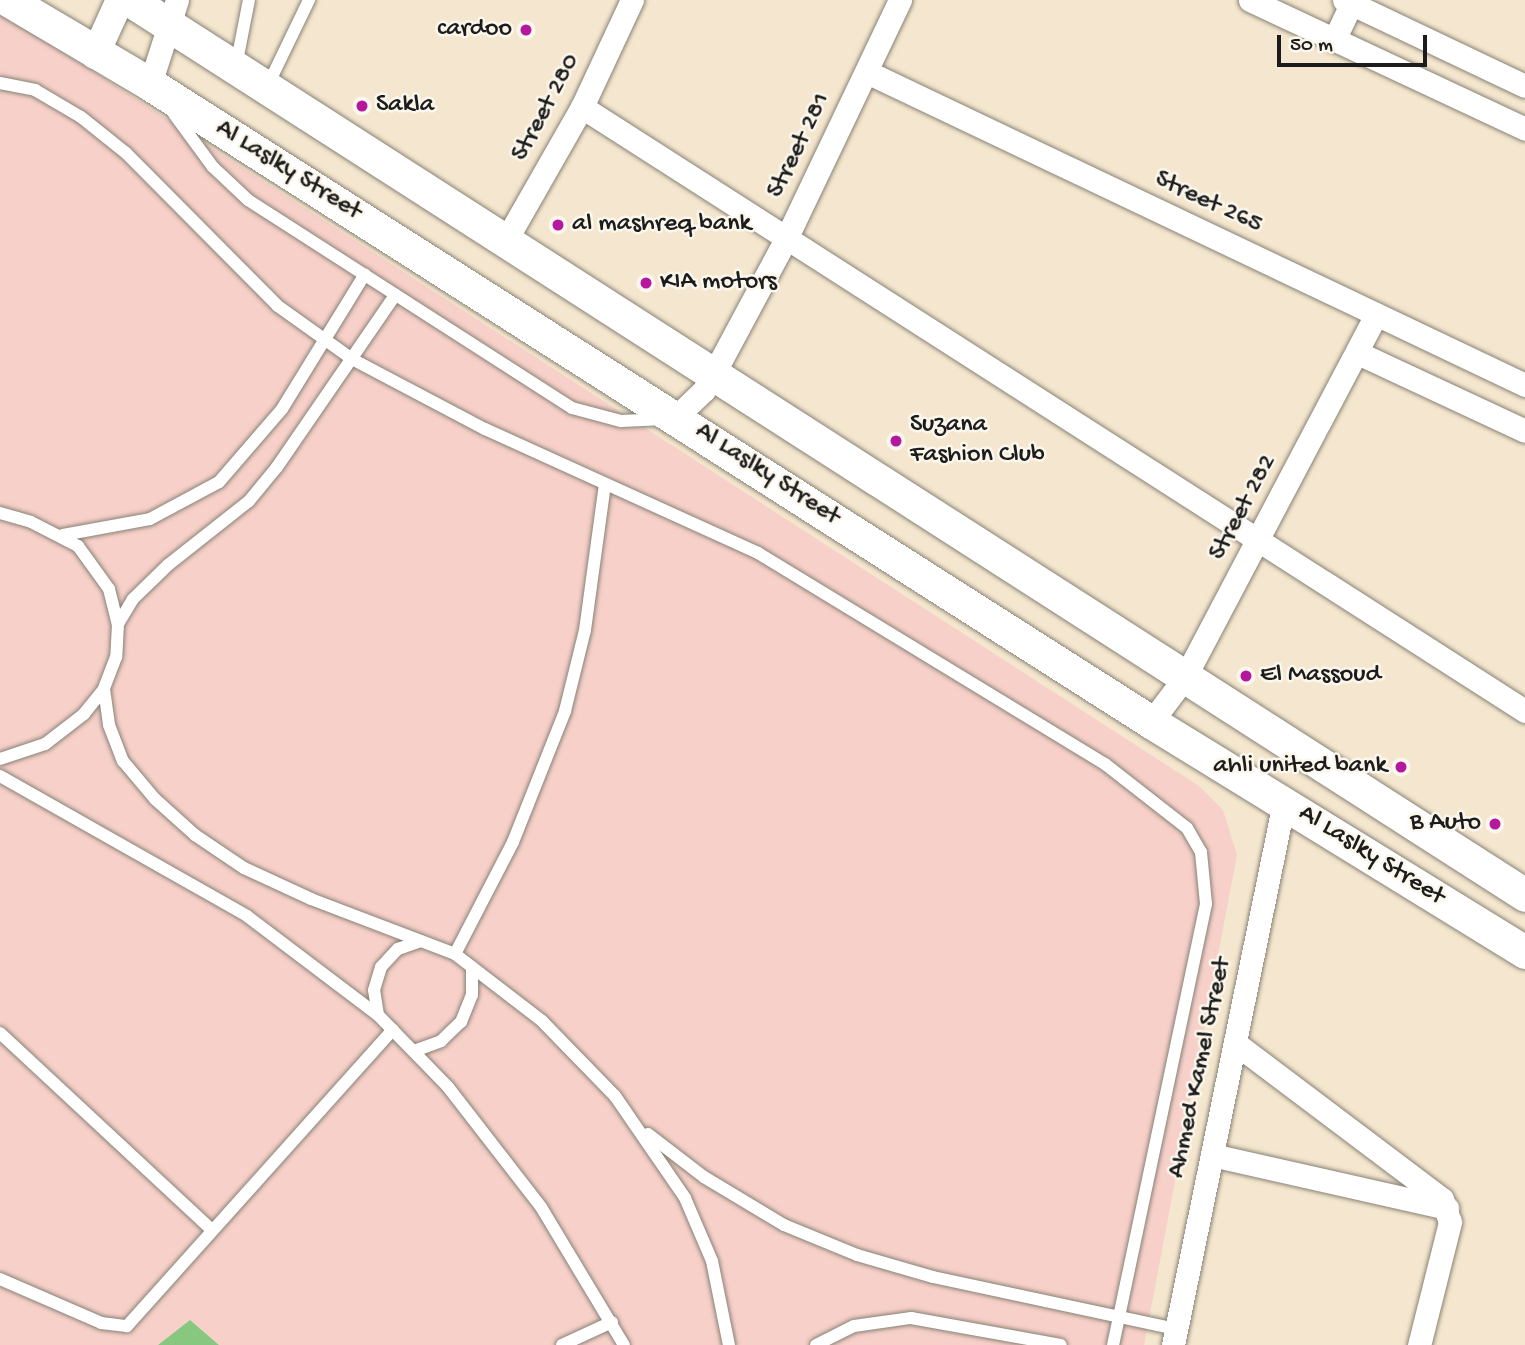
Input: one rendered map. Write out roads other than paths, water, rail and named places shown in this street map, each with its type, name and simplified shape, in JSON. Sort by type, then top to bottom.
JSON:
[{"type":"main road","name":"Al Laslky Street","points":[[8,0],[95,55],[150,84],[1151,722],[1525,952]]},
{"type":"main road","name":"Al Laslky Street","points":[[130,0],[173,12],[236,67],[1525,895]]},
{"type":"street","points":[[95,55],[120,0]]},
{"type":"street","name":"Street 280","points":[[506,240],[582,107],[632,0]]},
{"type":"street","name":"Street 281","points":[[676,417],[704,390],[786,239],[900,0]]},
{"type":"street","points":[[1250,0],[1525,130]]},
{"type":"street","points":[[1334,40],[1349,1],[1525,86]]},
{"type":"street","points":[[150,84],[173,12]]},
{"type":"street","name":"Street 265","points":[[867,72],[1525,385]]},
{"type":"street","points":[[582,107],[1525,711]]},
{"type":"street","name":"Street 282","points":[[1151,722],[1185,677],[1359,352],[1376,314]]},
{"type":"street","points":[[1359,352],[1525,431]]},
{"type":"street","name":"Ahmed Kamel Street","points":[[1174,1337],[1284,802]]},
{"type":"street","points":[[1235,1043],[1436,1192],[1447,1208],[1450,1222],[1419,1345]]},
{"type":"street","points":[[1212,1155],[1447,1208]]},
{"type":"lane","points":[[236,67],[249,0]]},
{"type":"lane","points":[[267,87],[309,0]]},
{"type":"lane","points":[[0,83],[35,90],[81,117],[126,153],[278,306],[352,359],[485,429],[758,553],[1105,764],[1187,828],[1201,852],[1206,904],[1113,1345]]},
{"type":"lane","points":[[150,84],[213,167],[248,200],[572,408],[621,421],[643,423],[676,417]]},
{"type":"lane","points":[[63,535],[150,519],[219,482],[282,409],[365,274]]},
{"type":"lane","points":[[118,624],[133,599],[168,565],[249,500],[352,359],[395,295]]},
{"type":"lane","points":[[455,954],[523,818],[565,711],[585,630],[605,484]]},
{"type":"lane","points":[[0,513],[63,535],[101,573],[118,624],[116,657],[104,690],[84,714],[45,744],[0,759]]},
{"type":"lane","points":[[104,690],[109,725],[123,761],[155,799],[195,835],[244,868],[299,894],[455,954],[542,1021],[641,1128],[704,1177],[784,1225],[857,1255],[1118,1318],[1174,1337]]},
{"type":"lane","points":[[0,776],[247,916],[378,1015],[448,1087],[541,1208],[624,1345]]},
{"type":"lane","points":[[378,1015],[374,990],[381,967],[398,949],[422,941]]},
{"type":"lane","points":[[414,1051],[441,1041],[461,1022],[472,995],[472,967]]},
{"type":"lane","points":[[0,1279],[101,1323],[127,1326],[393,1030]]},
{"type":"lane","points":[[0,1033],[212,1230]]},
{"type":"lane","points":[[641,1128],[685,1198],[712,1261],[729,1345]]},
{"type":"lane","points":[[816,1345],[854,1326],[911,1318],[1061,1345]]},
{"type":"lane","points":[[562,1345],[612,1322]]},
{"type":"place","name":"cardoo","points":[[526,30]]},
{"type":"place","name":"Sakla","points":[[362,106]]},
{"type":"place","name":"al mashreq bank","points":[[558,225]]},
{"type":"place","name":"KIA motors","points":[[646,283]]},
{"type":"place","name":"Suzana Fashion Club","points":[[896,441]]},
{"type":"place","name":"El Massoud","points":[[1246,676]]},
{"type":"place","name":"ahli united bank","points":[[1401,767]]},
{"type":"place","name":"B Auto","points":[[1495,824]]}]
